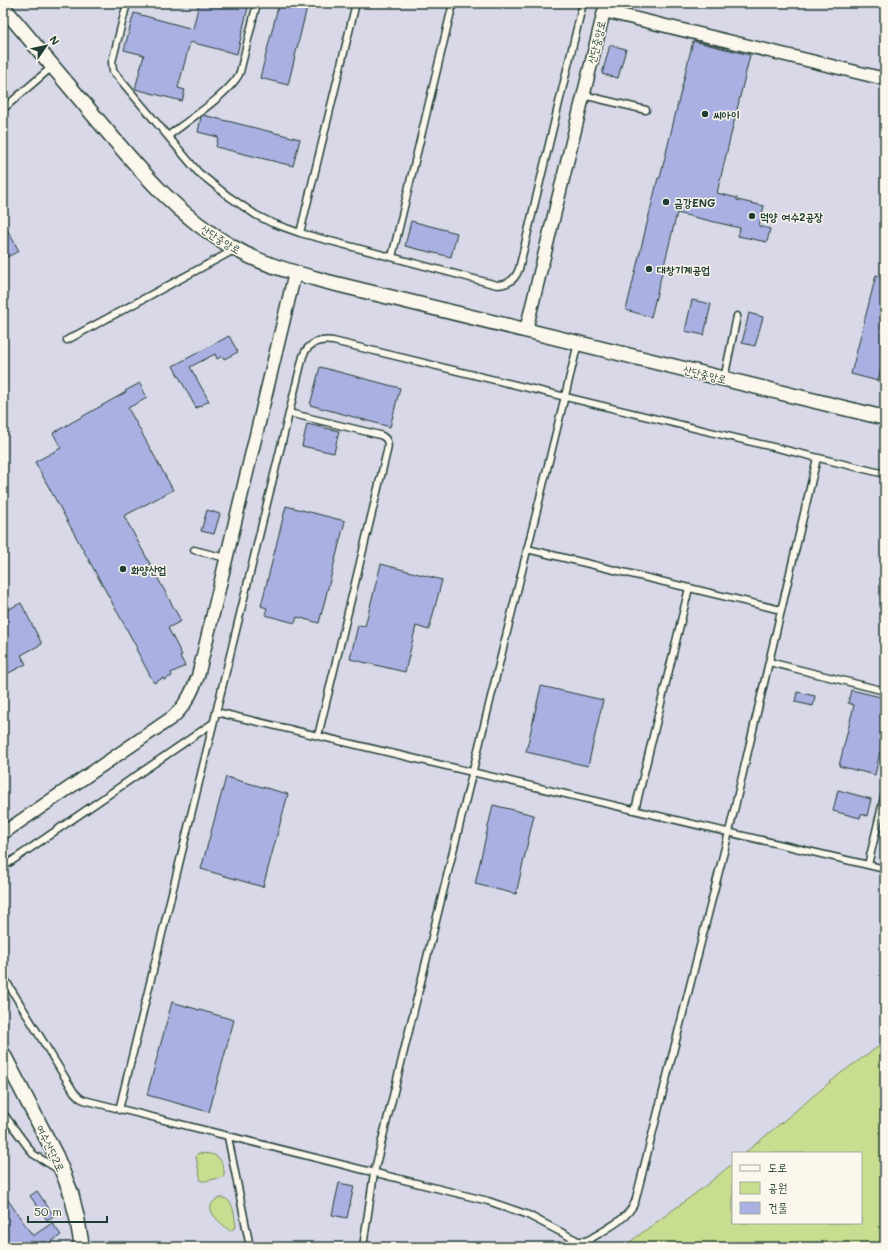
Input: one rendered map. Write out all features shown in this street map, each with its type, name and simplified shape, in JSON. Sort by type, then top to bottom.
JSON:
[{"type":"street","name":"산단중앙로","points":[[3,7],[130,158],[177,207],[202,228],[235,249],[260,261],[295,273],[885,418]]},
{"type":"street","name":"산단중앙로","points":[[526,330],[605,7],[885,79]]},
{"type":"street","points":[[3,833],[173,716],[185,704],[193,690],[198,676],[295,273]]},
{"type":"street","name":"여수산단2로","points":[[3,1054],[56,1156],[63,1173],[71,1193],[82,1247]]},
{"type":"lane","points":[[127,3],[112,62],[112,69],[198,172],[228,196],[264,219],[300,233],[497,285],[508,283],[516,277],[519,269],[583,3]]},
{"type":"lane","points":[[168,136],[228,89],[236,80],[240,72],[257,3]]},
{"type":"lane","points":[[300,233],[356,3]]},
{"type":"lane","points":[[392,257],[453,3]]},
{"type":"lane","points":[[3,109],[53,66]]},
{"type":"lane","points":[[583,95],[646,110]]},
{"type":"lane","points":[[67,340],[235,249]]},
{"type":"lane","points":[[724,379],[737,316]]},
{"type":"lane","points":[[119,1110],[304,353],[311,344],[324,340],[341,342],[885,474]]},
{"type":"lane","points":[[363,1247],[374,1174],[578,343]]},
{"type":"lane","points":[[289,413],[380,435],[386,439],[388,443],[318,736]]},
{"type":"lane","points":[[3,976],[76,1095],[87,1102],[374,1174],[501,1204],[531,1216],[578,1241],[586,1241],[590,1239],[627,1214],[635,1202],[729,832],[817,458]]},
{"type":"lane","points":[[527,549],[781,610]]},
{"type":"lane","points":[[194,550],[226,558]]},
{"type":"lane","points":[[635,810],[689,588]]},
{"type":"lane","points":[[769,662],[885,691]]},
{"type":"lane","points":[[216,712],[885,869]]},
{"type":"lane","points":[[3,867],[213,723]]},
{"type":"lane","points":[[868,865],[885,793]]},
{"type":"lane","points":[[3,1113],[33,1154],[63,1173]]},
{"type":"lane","points":[[228,1137],[250,1247]]},
{"type":"shaded area","points":[[3,3],[885,3],[885,1042],[841,1073],[746,1152],[732,1152],[732,1164],[704,1187],[623,1247],[3,1247]]},
{"type":"green space","points":[[885,1042],[885,1247],[623,1247],[704,1187],[732,1164],[732,1224],[862,1224],[862,1152],[746,1152],[841,1073]]},
{"type":"green space","points":[[198,1153],[211,1154],[220,1159],[224,1173],[223,1177],[201,1181],[196,1157]]},
{"type":"green space","points":[[220,1198],[225,1198],[228,1200],[231,1204],[235,1217],[236,1227],[230,1231],[213,1215],[211,1210],[211,1206],[214,1202]]},
{"type":"building","points":[[199,3],[249,3],[237,54],[190,42],[178,88],[185,90],[182,101],[135,89],[144,55],[124,50],[134,13],[193,29]]},
{"type":"building","points":[[279,3],[308,3],[288,85],[260,78]]},
{"type":"building","points":[[693,41],[750,55],[717,193],[737,198],[737,200],[764,206],[759,226],[770,229],[767,242],[738,236],[740,228],[677,213],[651,317],[626,310]]},
{"type":"building","points":[[610,45],[626,49],[618,78],[602,74]]},
{"type":"building","points":[[203,115],[300,139],[293,166],[216,147],[218,137],[198,132],[201,117]]},
{"type":"building","points":[[411,221],[457,233],[451,257],[405,246]]},
{"type":"building","points":[[3,222],[19,251],[3,259]]},
{"type":"building","points":[[876,275],[885,277],[885,350],[878,381],[851,374]]},
{"type":"building","points":[[692,300],[711,304],[704,335],[685,331]]},
{"type":"building","points":[[749,313],[763,317],[755,346],[742,343]]},
{"type":"building","points":[[229,336],[238,352],[224,359],[222,356],[217,359],[215,354],[190,367],[209,401],[196,408],[173,366]]},
{"type":"building","points":[[320,367],[400,388],[390,427],[310,405]]},
{"type":"building","name":"화양산업","points":[[140,383],[147,398],[128,408],[173,490],[124,516],[181,621],[168,628],[182,655],[180,656],[185,666],[171,673],[172,676],[164,680],[163,678],[154,683],[136,649],[137,648],[35,462],[61,448],[53,433]]},
{"type":"building","points":[[307,424],[339,431],[334,453],[302,446]]},
{"type":"building","points":[[286,506],[345,521],[319,623],[297,617],[295,623],[265,615],[267,608],[261,606]]},
{"type":"building","points":[[207,510],[220,514],[214,534],[201,531]]},
{"type":"building","points":[[381,564],[442,580],[429,630],[416,626],[405,672],[350,659],[358,625],[365,626]]},
{"type":"building","points":[[21,603],[42,644],[21,655],[26,664],[3,676],[3,612]]},
{"type":"building","points":[[541,686],[603,700],[588,766],[526,752]]},
{"type":"building","points":[[851,690],[885,698],[885,753],[880,752],[875,775],[839,766],[854,705],[848,703]]},
{"type":"building","points":[[797,692],[815,696],[813,706],[795,702]]},
{"type":"building","points":[[226,777],[288,794],[263,887],[201,869]]},
{"type":"building","points":[[838,790],[871,799],[867,816],[861,814],[860,818],[833,811]]},
{"type":"building","points":[[493,805],[534,815],[516,894],[475,884]]},
{"type":"building","points":[[172,1002],[234,1020],[209,1112],[147,1095]]},
{"type":"building","points":[[339,1183],[354,1186],[347,1218],[332,1215]]},
{"type":"building","points":[[37,1191],[54,1216],[47,1220],[30,1196]]},
{"type":"building","points":[[3,1193],[33,1236],[52,1223],[61,1235],[47,1245],[44,1241],[34,1247],[3,1247]]},
{"type":"place","name":"씨아이","points":[[705,114]]},
{"type":"place","name":"금강ENG","points":[[666,202]]},
{"type":"place","name":"덕양 여수2공장","points":[[752,216]]},
{"type":"place","name":"대창기계공업","points":[[649,269]]},
{"type":"place","name":"화양산업","points":[[123,569]]}]
